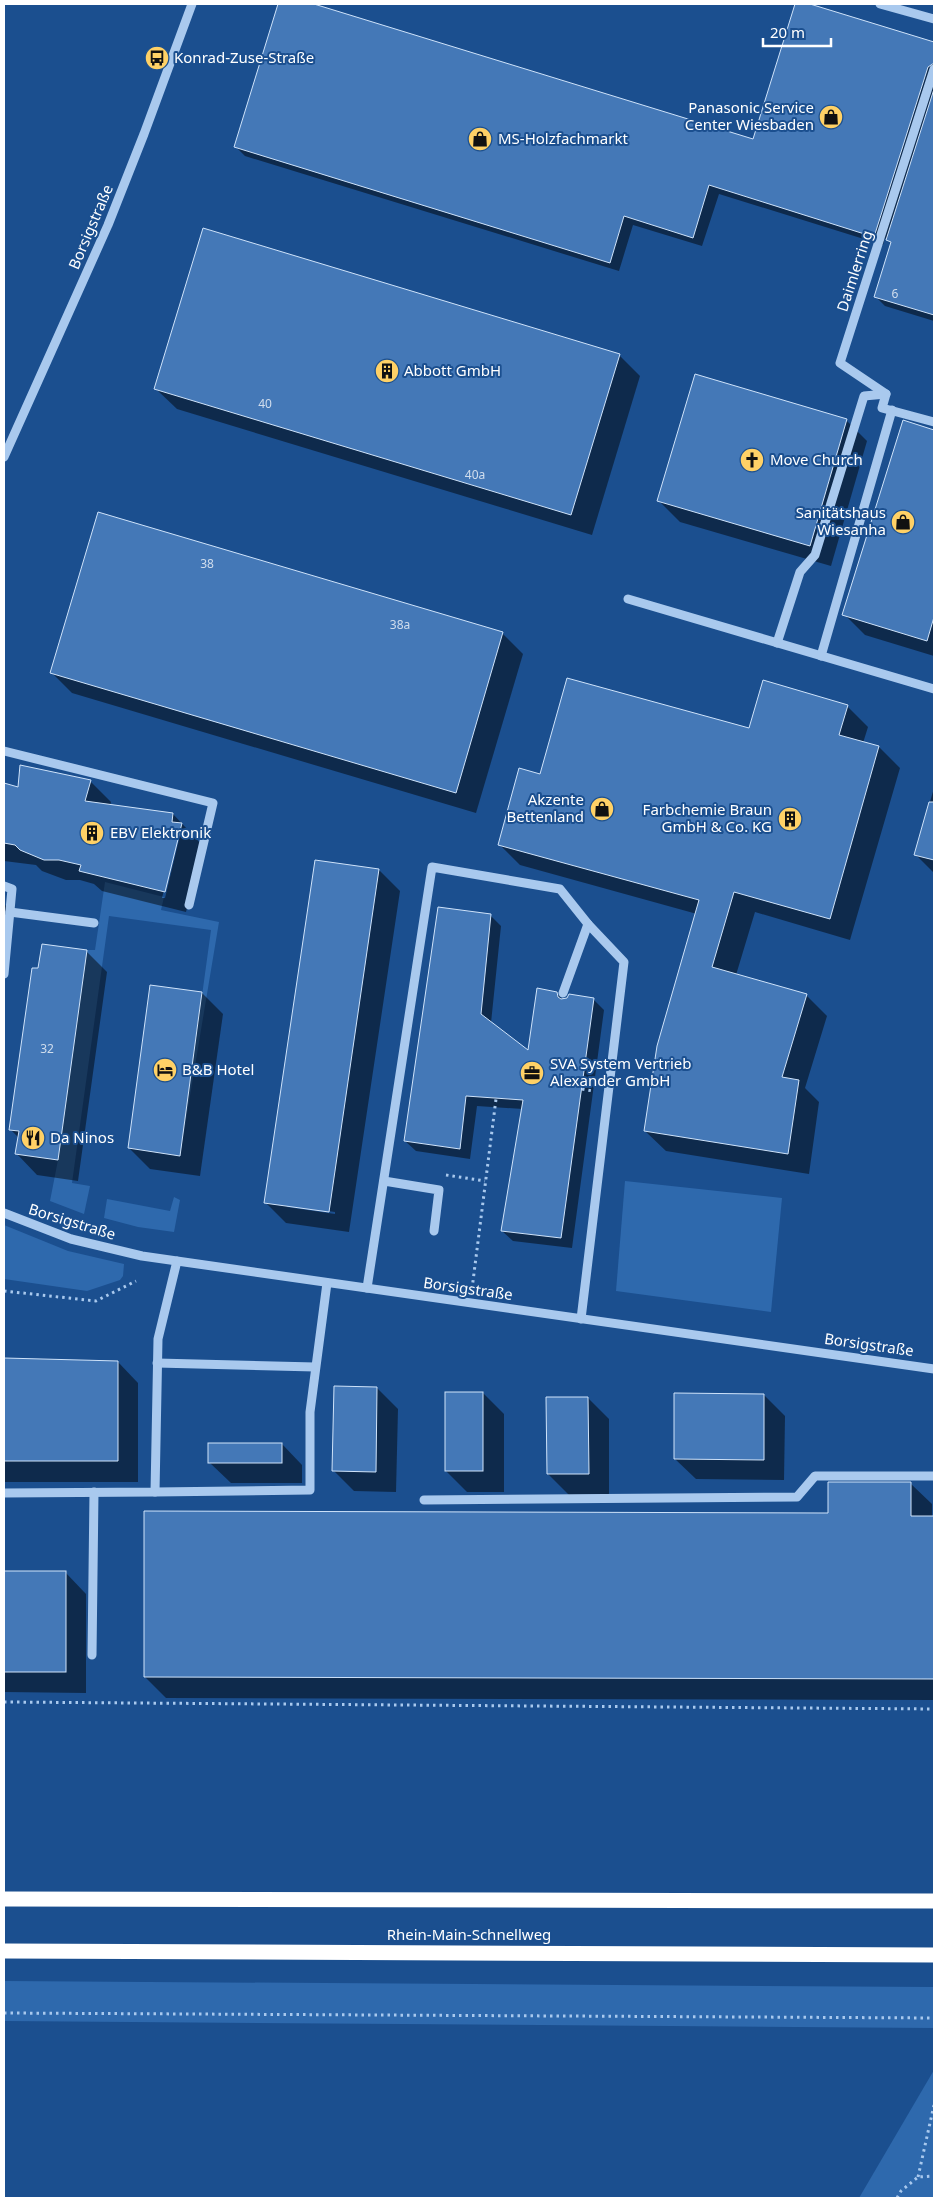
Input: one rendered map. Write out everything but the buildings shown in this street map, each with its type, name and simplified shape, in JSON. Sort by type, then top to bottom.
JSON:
[{"type":"highway","points":[[4,1900],[934,1901]]},
{"type":"highway","name":"Rhein-Main-Schnellweg","points":[[4,1951],[934,1954]]},
{"type":"street","name":"Borsigstraße","points":[[4,457],[108,225],[192,4]]},
{"type":"street","points":[[880,4],[934,19]]},
{"type":"street","name":"Daimlerring","points":[[886,394],[840,363],[934,69]]},
{"type":"street","points":[[777,643],[800,572],[815,555],[864,396],[886,394],[882,408],[934,422]]},
{"type":"street","points":[[821,656],[892,410]]},
{"type":"street","points":[[628,599],[934,689]]},
{"type":"street","points":[[4,751],[213,803],[189,905]]},
{"type":"street","points":[[367,1288],[432,867],[560,889],[588,924],[624,962],[581,1319]]},
{"type":"street","points":[[4,886],[12,889],[4,974]]},
{"type":"street","points":[[10,912],[94,923]]},
{"type":"street","points":[[563,993],[588,924]]},
{"type":"street","points":[[384,1181],[439,1190],[434,1231]]},
{"type":"street","name":"Borsigstraße","points":[[4,1212],[71,1239],[142,1256],[934,1368]]},
{"type":"street","points":[[155,1492],[158,1339],[176,1261]]},
{"type":"street","points":[[4,1493],[310,1490],[310,1412],[327,1283]]},
{"type":"street","points":[[157,1363],[315,1367]]},
{"type":"street","points":[[424,1500],[797,1497],[815,1476],[934,1476]]},
{"type":"street","points":[[92,1655],[94,1492]]},
{"type":"path","points":[[470,1303],[496,1099]]},
{"type":"path","points":[[4,1291],[96,1301],[136,1281]]},
{"type":"path","points":[[4,1702],[934,1709]]},
{"type":"path","points":[[4,2013],[934,2018]]},
{"type":"path","points":[[897,2198],[900,2192],[918,2176],[934,2105]]},
{"type":"path","points":[[918,2176],[934,2176]]},
{"type":"shaded area","points":[[105,882],[164,897],[161,910],[219,922],[180,1156],[211,930],[109,916],[72,1183],[90,1186],[84,1214],[50,1201],[58,1160],[87,950],[95,950]]},
{"type":"shaded area","points":[[625,1181],[782,1198],[771,1312],[616,1291]]},
{"type":"shaded area","points":[[174,1197],[180,1200],[174,1232],[138,1227],[104,1218],[107,1199],[170,1211]]},
{"type":"shaded area","points":[[4,1225],[68,1251],[124,1264],[123,1276],[120,1280],[87,1291],[4,1279]]},
{"type":"shaded area","points":[[4,1981],[934,1987],[934,2028],[4,2021]]},
{"type":"shaded area","points":[[934,2070],[934,2198],[859,2198]]},
{"type":"place","name":"Konrad-Zuse-Straße","points":[[157,58]]},
{"type":"place","name":"Panasonic Service Center Wiesbaden","points":[[831,117]]},
{"type":"place","name":"MS-Holzfachmarkt","points":[[480,139]]},
{"type":"place","name":"Abbott GmbH","points":[[387,371]]},
{"type":"place","name":"Move Church","points":[[752,460]]},
{"type":"place","name":"Sanitätshaus Wiesanha","points":[[903,522]]},
{"type":"place","name":"Akzente Bettenland","points":[[602,809]]},
{"type":"place","name":"Farbchemie Braun GmbH & Co. KG","points":[[790,819]]},
{"type":"place","name":"EBV Elektronik","points":[[92,833]]},
{"type":"place","name":"B&B Hotel","points":[[165,1070]]},
{"type":"place","name":"SVA System Vertrieb Alexander GmbH","points":[[532,1073]]},
{"type":"place","name":"Da Ninos","points":[[33,1138]]}]
